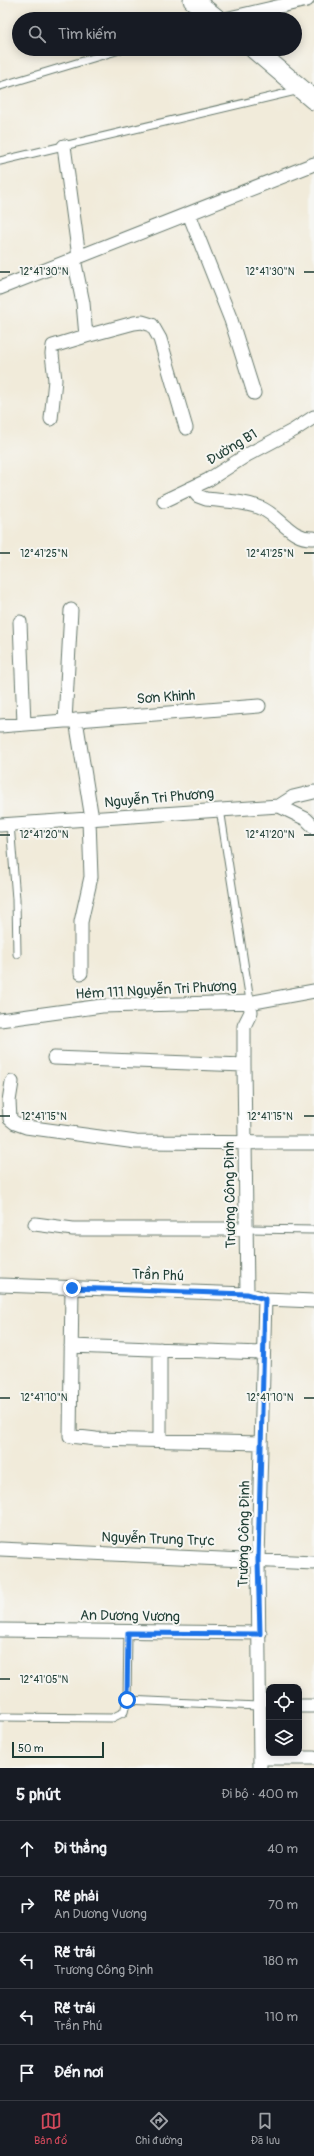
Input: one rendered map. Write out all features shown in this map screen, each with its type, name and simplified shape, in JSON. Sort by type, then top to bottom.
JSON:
[{"type":"street","points":[[193,0],[208,12]]},
{"type":"street","points":[[244,12],[263,5],[307,0]]},
{"type":"street","points":[[262,56],[308,95]]},
{"type":"street","points":[[64,146],[86,336]]},
{"type":"street","points":[[0,288],[314,164]]},
{"type":"street","points":[[189,214],[231,320],[254,393]]},
{"type":"street","points":[[51,420],[55,380],[52,354],[53,346],[142,322],[152,325],[162,346],[186,428]]},
{"type":"street","name":"Đường B1","points":[[164,501],[208,480],[247,455],[294,430],[314,417]]},
{"type":"street","points":[[191,488],[198,496],[206,499],[261,508],[275,516],[296,536],[314,538]]},
{"type":"street","points":[[71,610],[70,720],[90,820],[91,877],[81,922],[81,973]]},
{"type":"street","points":[[20,622],[24,724]]},
{"type":"street","name":"Sơn Khinh","points":[[0,726],[259,706]]},
{"type":"street","points":[[279,806],[293,797],[314,792]]},
{"type":"street","name":"Nguyễn Tri Phương","points":[[5,825],[279,806],[306,819],[314,827]]},
{"type":"street","name":"Hẻm 111 Nguyễn Tri Phương","points":[[0,1020],[102,1006],[250,1001],[314,991]]},
{"type":"street","name":"Trương Công Định","points":[[247,1294],[244,1026],[251,1012],[250,1001]]},
{"type":"street","points":[[54,1058],[244,1066]]},
{"type":"street","points":[[12,1082],[9,1101],[10,1119],[15,1124],[26,1127],[136,1142],[314,1143]]},
{"type":"street","points":[[35,1224],[73,1229],[246,1229]]},
{"type":"street","name":"Trần Phú","points":[[0,1285],[247,1294],[265,1299],[314,1301]]},
{"type":"street","points":[[72,1288],[70,1436],[96,1439],[261,1443]]},
{"type":"street","name":"Trương Công Định","points":[[260,1763],[264,1706],[258,1560],[265,1299]]},
{"type":"street","points":[[71,1346],[263,1352]]},
{"type":"street","points":[[160,1349],[160,1440]]},
{"type":"street","name":"Nguyễn Trung Trực","points":[[0,1549],[314,1563]]},
{"type":"street","name":"An Dương Vương","points":[[0,1630],[260,1634]]},
{"type":"street","points":[[302,1706],[314,1706]]},
{"type":"street","points":[[260,1763],[314,1758]]},
{"type":"lane","points":[[0,86],[100,56]]},
{"type":"lane","points":[[0,161],[64,146],[308,95]]},
{"type":"lane","points":[[220,809],[250,1001]]},
{"type":"lane","points":[[5,825],[16,899],[17,954]]},
{"type":"lane","points":[[246,1229],[314,1230]]},
{"type":"lane","points":[[0,1717],[112,1718],[124,1712],[127,1700],[128,1633]]},
{"type":"lane","points":[[127,1700],[264,1706]]},
{"type":"route","points":[[72,1288],[247,1294],[265,1299],[258,1560],[260,1634],[128,1633],[127,1700]]}]
